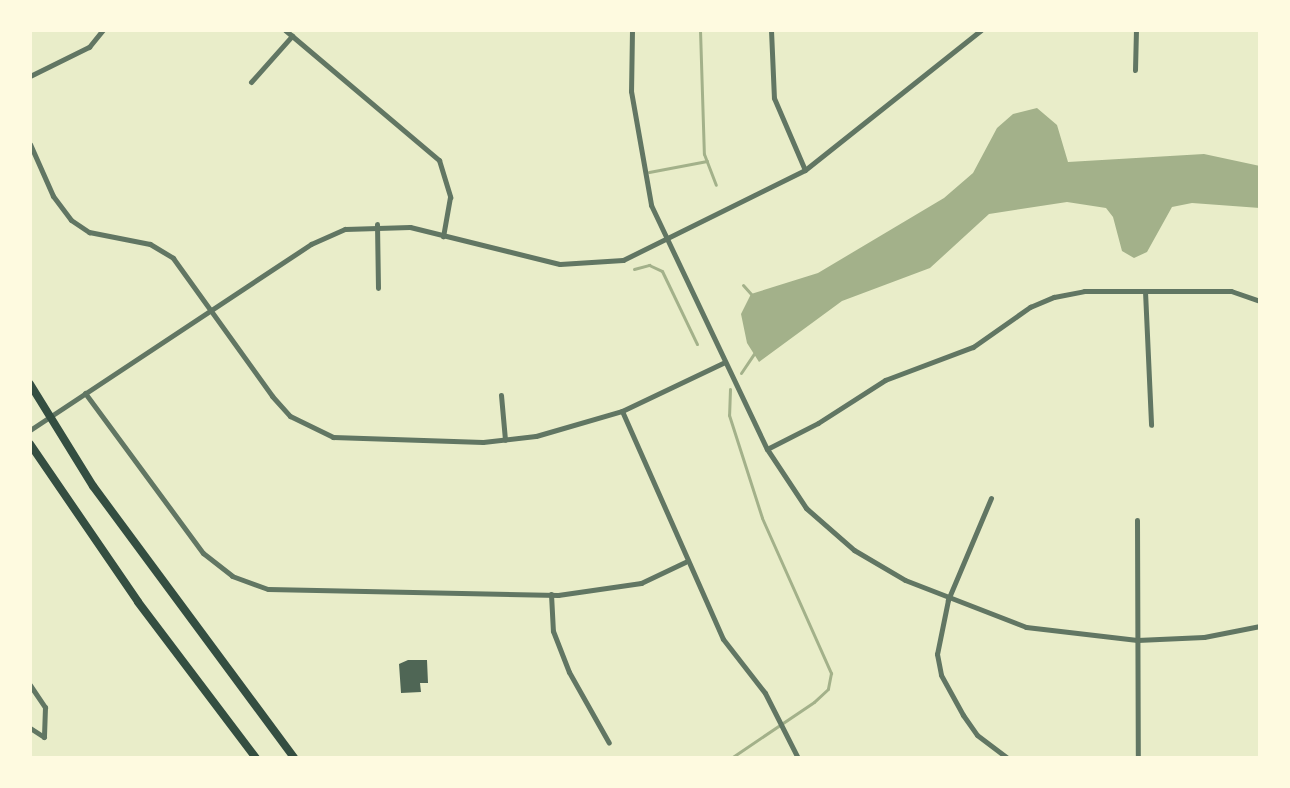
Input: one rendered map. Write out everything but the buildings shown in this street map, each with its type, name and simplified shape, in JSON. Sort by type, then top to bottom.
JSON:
[{"type":"highway","points":[[30,384],[102,498],[294,758]]},
{"type":"highway","points":[[30,444],[138,602],[256,758]]},
{"type":"street","points":[[30,76],[89,47],[103,30]]},
{"type":"street","points":[[285,30],[439,160],[450,197],[443,236]]},
{"type":"street","points":[[632,30],[631,89],[651,205],[767,449],[806,508],[854,550],[948,600],[1026,627],[1137,640],[1204,637],[1260,626]]},
{"type":"street","points":[[771,30],[774,98],[805,170]]},
{"type":"street","points":[[1135,70],[1136,30]]},
{"type":"street","points":[[30,430],[327,235],[377,224],[560,264],[623,260],[667,241],[805,170],[977,31]]},
{"type":"street","points":[[251,82],[292,36]]},
{"type":"street","points":[[30,144],[53,196],[71,220],[99,235],[162,250],[211,309],[272,396],[313,429],[353,441],[505,440],[622,411],[725,362]]},
{"type":"street","points":[[377,224],[378,288]]},
{"type":"street","points":[[767,449],[818,423],[885,380],[973,347],[1040,302],[1084,291],[1231,291],[1260,301]]},
{"type":"street","points":[[1145,291],[1151,425]]},
{"type":"street","points":[[85,393],[203,553],[232,576],[289,591],[551,594],[641,583],[685,562]]},
{"type":"street","points":[[501,395],[505,440]]},
{"type":"street","points":[[622,411],[685,562],[733,656],[774,710],[798,758]]},
{"type":"street","points":[[991,498],[948,600],[938,638],[941,675],[977,735],[1008,758]]},
{"type":"street","points":[[1137,520],[1138,758]]},
{"type":"street","points":[[551,594],[553,631],[609,743]]},
{"type":"street","points":[[30,685],[45,707],[44,737],[30,728]]},
{"type":"shaded area","points":[[1037,108],[1057,125],[1068,162],[1204,154],[1260,166],[1260,208],[1192,203],[1172,207],[1147,252],[1134,258],[1122,251],[1113,217],[1106,208],[1067,202],[989,214],[930,268],[842,301],[759,362],[747,343],[741,314],[751,294],[818,273],[944,198],[973,173],[997,128],[1013,114]]},
{"type":"waterway","points":[[700,30],[704,154],[716,185]]},
{"type":"waterway","points":[[649,172],[707,161]]},
{"type":"waterway","points":[[634,269],[649,265],[662,271],[697,344]]},
{"type":"waterway","points":[[743,285],[751,294]]},
{"type":"waterway","points":[[741,373],[754,354]]},
{"type":"waterway","points":[[730,389],[729,415],[762,518],[831,673],[828,689],[814,702],[731,758]]}]
